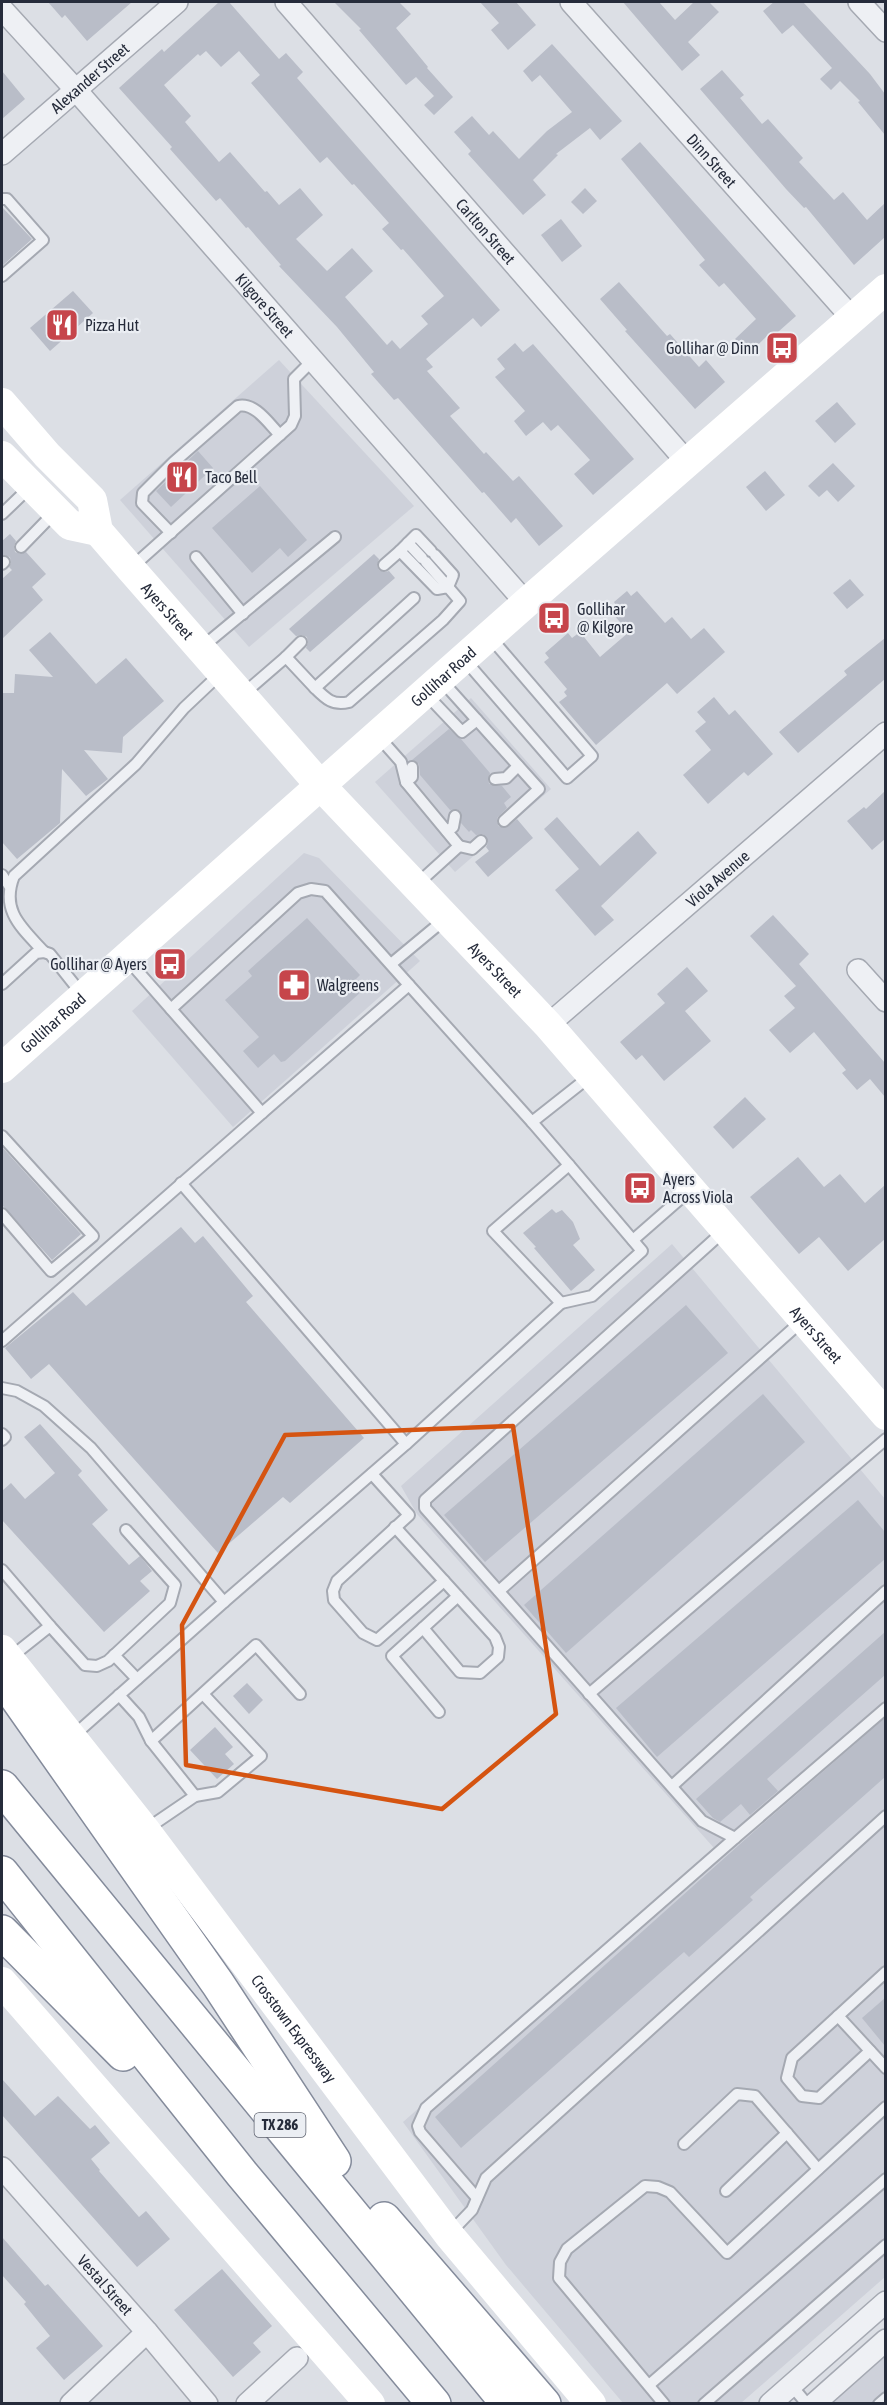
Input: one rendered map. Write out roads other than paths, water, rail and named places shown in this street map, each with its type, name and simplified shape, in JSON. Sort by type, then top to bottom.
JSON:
[{"type":"highway","points":[[4,1662],[334,2161]]},
{"type":"highway","name":"TX 286","points":[[2,1786],[508,2403]]},
{"type":"highway","points":[[52,1846],[334,2161],[543,2403]]},
{"type":"highway","points":[[2,1873],[242,2174],[434,2403]]},
{"type":"highway","points":[[2,1932],[242,2174]]},
{"type":"main road","name":"Gollihar Road","points":[[2,1068],[526,603],[885,289]]},
{"type":"main road","name":"Ayers Street","points":[[2,403],[47,455],[92,500],[98,531],[130,568],[321,786],[548,1025],[885,1415]]},
{"type":"main road","points":[[2,414],[47,455]]},
{"type":"main road","points":[[2,456],[70,525],[98,531]]},
{"type":"main road","name":"Crosstown Expressway","points":[[4,1662],[71,1738],[145,1830],[449,2235],[591,2403]]},
{"type":"main road","points":[[2,1982],[370,2403]]},
{"type":"street","name":"Alexander Street","points":[[2,154],[177,2]]},
{"type":"street","name":"Carlton Street","points":[[286,2],[687,462]]},
{"type":"street","name":"Dinn Street","points":[[571,2],[852,318]]},
{"type":"street","points":[[859,2],[885,31]]},
{"type":"street","name":"Kilgore Street","points":[[2,9],[75,89],[526,603]]},
{"type":"street","name":"Viola Avenue","points":[[548,1025],[885,734]]},
{"type":"street","points":[[858,970],[885,1001]]},
{"type":"street","name":"Vestal Street","points":[[2,2168],[147,2331],[207,2403]]},
{"type":"street","points":[[770,2403],[885,2302]]},
{"type":"street","points":[[71,2403],[147,2331]]},
{"type":"street","points":[[814,2403],[885,2340]]},
{"type":"street","points":[[247,2403],[297,2358]]},
{"type":"lane","points":[[2,199],[7,199],[43,240],[2,276]]},
{"type":"lane","points":[[130,568],[291,425],[295,416],[294,379],[313,360]]},
{"type":"lane","points":[[171,533],[142,503],[143,493],[174,462],[238,406],[245,404],[253,408],[280,435]]},
{"type":"lane","points":[[2,514],[32,486]]},
{"type":"lane","points":[[21,547],[56,510]]},
{"type":"lane","points":[[286,657],[327,700],[338,705],[349,702],[442,620],[460,601],[428,557],[416,535],[384,565]]},
{"type":"lane","points":[[201,649],[335,537]]},
{"type":"lane","points":[[404,547],[437,590],[448,587]]},
{"type":"lane","points":[[196,557],[243,614]]},
{"type":"lane","points":[[315,688],[414,598]]},
{"type":"lane","points":[[464,659],[567,778],[592,756],[489,636]]},
{"type":"lane","points":[[242,695],[302,642]]},
{"type":"lane","points":[[44,952],[14,919],[10,902],[10,887],[14,876],[136,764],[184,708],[222,672]]},
{"type":"lane","points":[[433,686],[477,720],[539,789],[504,820]]},
{"type":"lane","points":[[433,686],[460,735],[477,720]]},
{"type":"lane","points":[[377,736],[454,825],[459,846]]},
{"type":"lane","points":[[502,782],[518,766]]},
{"type":"lane","points":[[459,846],[472,849],[481,841]]},
{"type":"lane","points":[[416,885],[459,846]]},
{"type":"lane","points":[[2,875],[10,887]]},
{"type":"lane","points":[[71,1738],[406,1444],[561,1303],[592,1296],[642,1251],[532,1122],[325,891],[311,889],[297,893],[171,1009]]},
{"type":"lane","points":[[391,964],[447,918]]},
{"type":"lane","points":[[2,984],[36,953],[44,952],[50,954],[83,996]]},
{"type":"lane","points":[[126,958],[262,1113]]},
{"type":"lane","points":[[2,1341],[409,985]]},
{"type":"lane","points":[[532,1122],[591,1075]]},
{"type":"lane","points":[[2,1136],[93,1236],[51,1271],[2,1214]]},
{"type":"lane","points":[[561,1303],[493,1231],[569,1165]]},
{"type":"lane","points":[[181,1184],[406,1444]]},
{"type":"lane","points":[[633,1240],[691,1190]]},
{"type":"lane","points":[[726,1230],[425,1500],[425,1508],[702,1821],[735,1838]]},
{"type":"lane","points":[[498,1591],[803,1319]]},
{"type":"lane","points":[[2,1388],[17,1391],[44,1406],[91,1448],[224,1602]]},
{"type":"lane","points":[[2,1434],[4,1437],[2,1440]]},
{"type":"lane","points":[[589,1694],[885,1439]]},
{"type":"lane","points":[[372,1474],[409,1515],[337,1581],[333,1591],[334,1600],[363,1633],[377,1640],[439,1712]]},
{"type":"lane","points":[[395,1527],[495,1637],[499,1647],[498,1657],[480,1673],[460,1672],[423,1628]]},
{"type":"lane","points":[[2,1570],[86,1665],[97,1666],[108,1661],[170,1604],[174,1594],[175,1585],[126,1530]]},
{"type":"lane","points":[[377,1640],[444,1581]]},
{"type":"lane","points":[[672,1786],[885,1591]]},
{"type":"lane","points":[[392,1656],[458,1596]]},
{"type":"lane","points":[[4,1662],[50,1626]]},
{"type":"lane","points":[[151,1741],[256,1645],[300,1694]]},
{"type":"lane","points":[[114,1655],[137,1679]]},
{"type":"lane","points":[[145,1830],[195,1796],[218,1792],[261,1756],[203,1694]]},
{"type":"lane","points":[[119,1695],[139,1717],[151,1741],[195,1796]]},
{"type":"lane","points":[[477,2198],[420,2132],[418,2126],[426,2108],[885,1708]]},
{"type":"lane","points":[[449,2235],[472,2210],[486,2178],[885,1816]]},
{"type":"lane","points":[[870,2051],[819,2098],[802,2096],[787,2078],[792,2058],[885,1972]]},
{"type":"lane","points":[[838,2016],[885,2068]]},
{"type":"lane","points":[[684,2144],[737,2094],[755,2096],[818,2169]]},
{"type":"lane","points":[[664,2403],[559,2278],[560,2262],[567,2249],[645,2186],[658,2187],[670,2192],[727,2253],[885,2107]]},
{"type":"lane","points":[[726,2191],[787,2133]]},
{"type":"lane","points":[[649,2385],[885,2179]]},
{"type":"lane","points":[[704,2403],[885,2245]]},
{"type":"lane","points":[[791,2385],[807,2403]]},
{"type":"lane","points":[[879,2403],[885,2398]]},
{"type":"place","name":"Pizza Hut","points":[[62,325]]},
{"type":"place","name":"Gollihar @ Dinn","points":[[782,348]]},
{"type":"place","name":"Taco Bell","points":[[182,477]]},
{"type":"place","name":"Gollihar @ Kilgore","points":[[554,618]]},
{"type":"place","name":"Gollihar @ Ayers","points":[[170,964]]},
{"type":"place","name":"Walgreens","points":[[294,985]]},
{"type":"place","name":"Ayers Across Viola","points":[[640,1188]]}]
